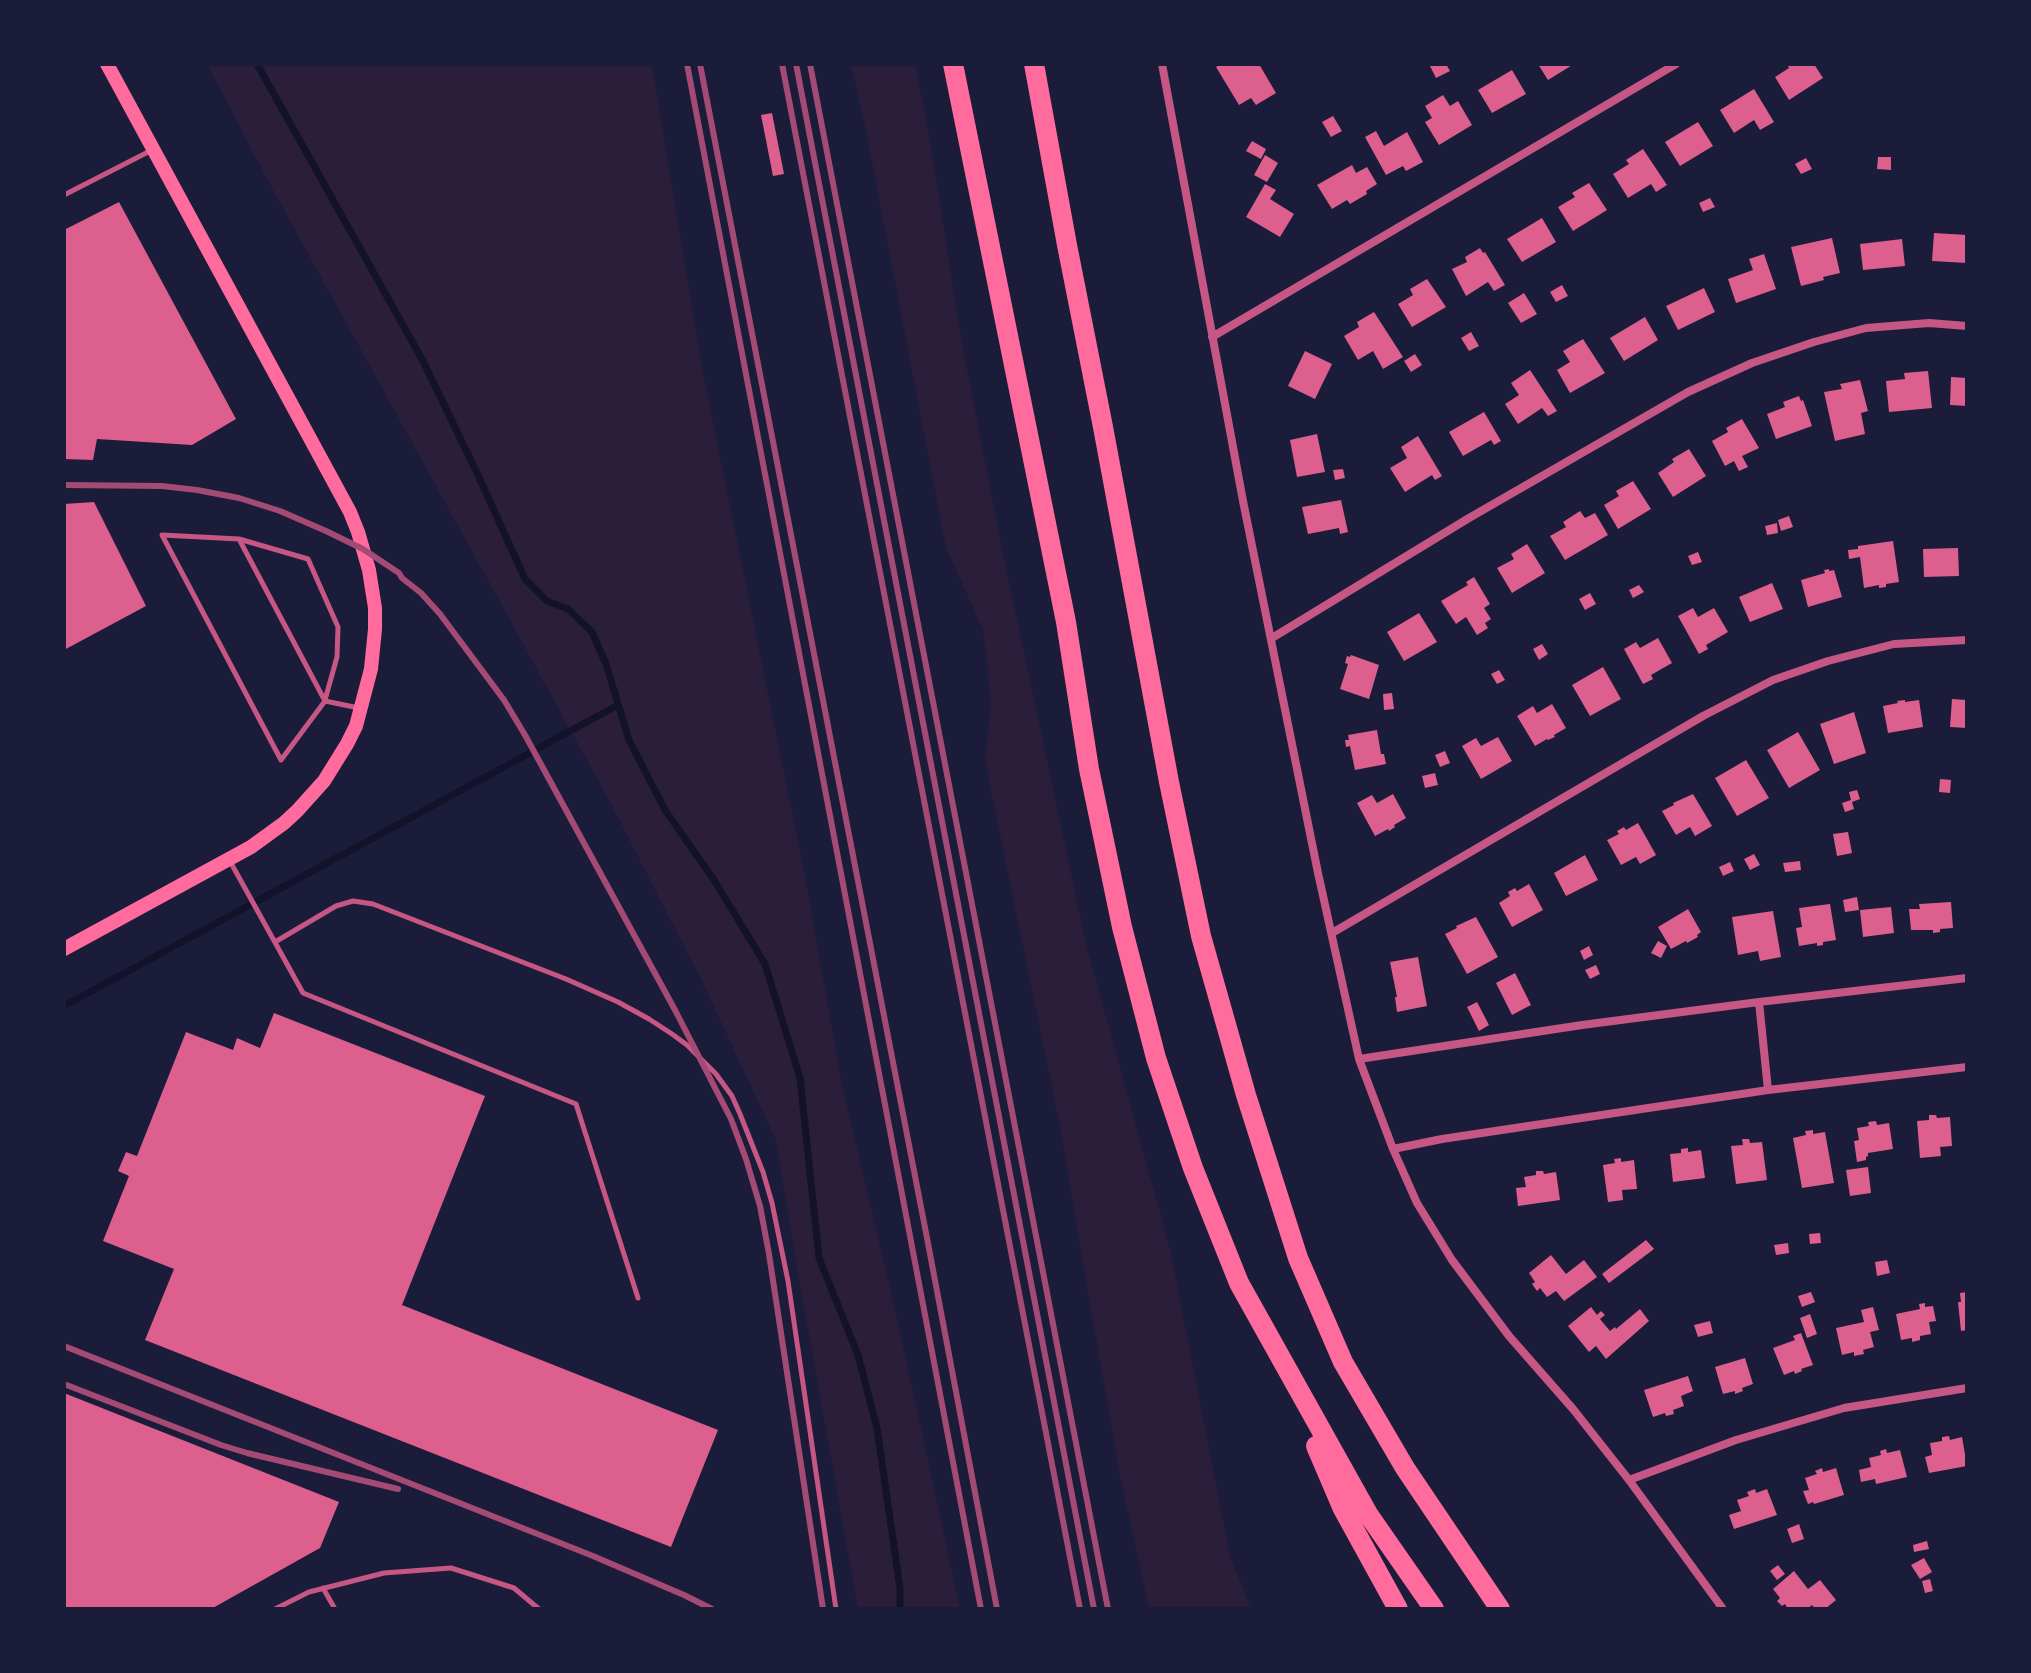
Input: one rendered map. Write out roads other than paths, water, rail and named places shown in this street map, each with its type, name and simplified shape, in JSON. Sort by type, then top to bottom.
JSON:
[{"type":"highway","points":[[953,64],[1066,622],[1089,769],[1122,927],[1156,1058],[1193,1168],[1239,1283],[1368,1514],[1434,1609]]},
{"type":"highway","points":[[1034,64],[1169,782],[1201,936],[1246,1095],[1298,1258],[1343,1362],[1405,1468],[1500,1609]]},
{"type":"highway","points":[[1277,1354],[1343,1509],[1398,1609]]},
{"type":"main road","points":[[64,949],[229,859],[284,823],[324,781],[347,744],[362,708],[374,648],[375,608],[369,570],[358,532],[340,492],[107,64]]},
{"type":"street","points":[[1162,64],[1243,501],[1359,1059],[1417,1203],[1452,1260],[1509,1336],[1573,1409],[1629,1480],[1723,1609]]},
{"type":"street","points":[[1212,337],[1676,64]]},
{"type":"street","points":[[1272,638],[1482,510],[1688,392],[1752,363],[1866,328],[1929,323],[1967,326]]},
{"type":"street","points":[[1332,933],[1703,716],[1773,680],[1828,661],[1894,644],[1967,640]]},
{"type":"street","points":[[1359,1059],[1759,1002],[1967,978]]},
{"type":"street","points":[[1759,1002],[1768,1090]]},
{"type":"street","points":[[1393,1149],[1768,1090],[1967,1067]]},
{"type":"street","points":[[1629,1480],[1736,1440],[1844,1408],[1967,1388]]},
{"type":"lane","points":[[64,195],[153,149]]},
{"type":"lane","points":[[162,535],[239,539],[308,559],[338,627],[337,657],[325,701],[281,760],[162,535]]},
{"type":"lane","points":[[239,539],[325,701]]},
{"type":"lane","points":[[325,701],[362,708]]},
{"type":"lane","points":[[229,859],[303,993],[576,1104],[638,1298]]},
{"type":"lane","points":[[275,942],[336,906],[353,901],[373,904],[618,1002],[687,1045],[716,1074],[732,1096],[746,1128],[763,1172],[779,1231],[836,1609]]},
{"type":"lane","points":[[275,1609],[309,1592],[384,1573],[451,1568],[514,1588],[539,1609]]},
{"type":"lane","points":[[323,1588],[335,1609]]},
{"type":"waterway","points":[[257,64],[423,361],[525,579],[547,601],[568,609],[592,632],[606,664],[629,740],[665,810],[714,880],[765,964],[800,1078],[819,1258],[858,1355],[877,1428],[900,1588],[900,1609]]},
{"type":"waterway","points":[[64,1006],[618,705]]},
{"type":"railway","points":[[687,64],[981,1609]]},
{"type":"railway","points":[[700,64],[997,1609]]},
{"type":"railway","points":[[782,64],[1080,1609]]},
{"type":"railway","points":[[796,64],[1094,1609]]},
{"type":"railway","points":[[810,64],[1108,1609]]},
{"type":"railway","points":[[64,485],[162,486],[239,498],[280,511],[363,549],[399,573],[421,593],[504,700],[675,1010],[731,1119],[746,1159],[760,1206],[769,1254],[823,1609]]},
{"type":"railway","points":[[64,1346],[593,1556],[712,1609]]},
{"type":"railway","points":[[64,1384],[221,1445],[398,1489]]}]
